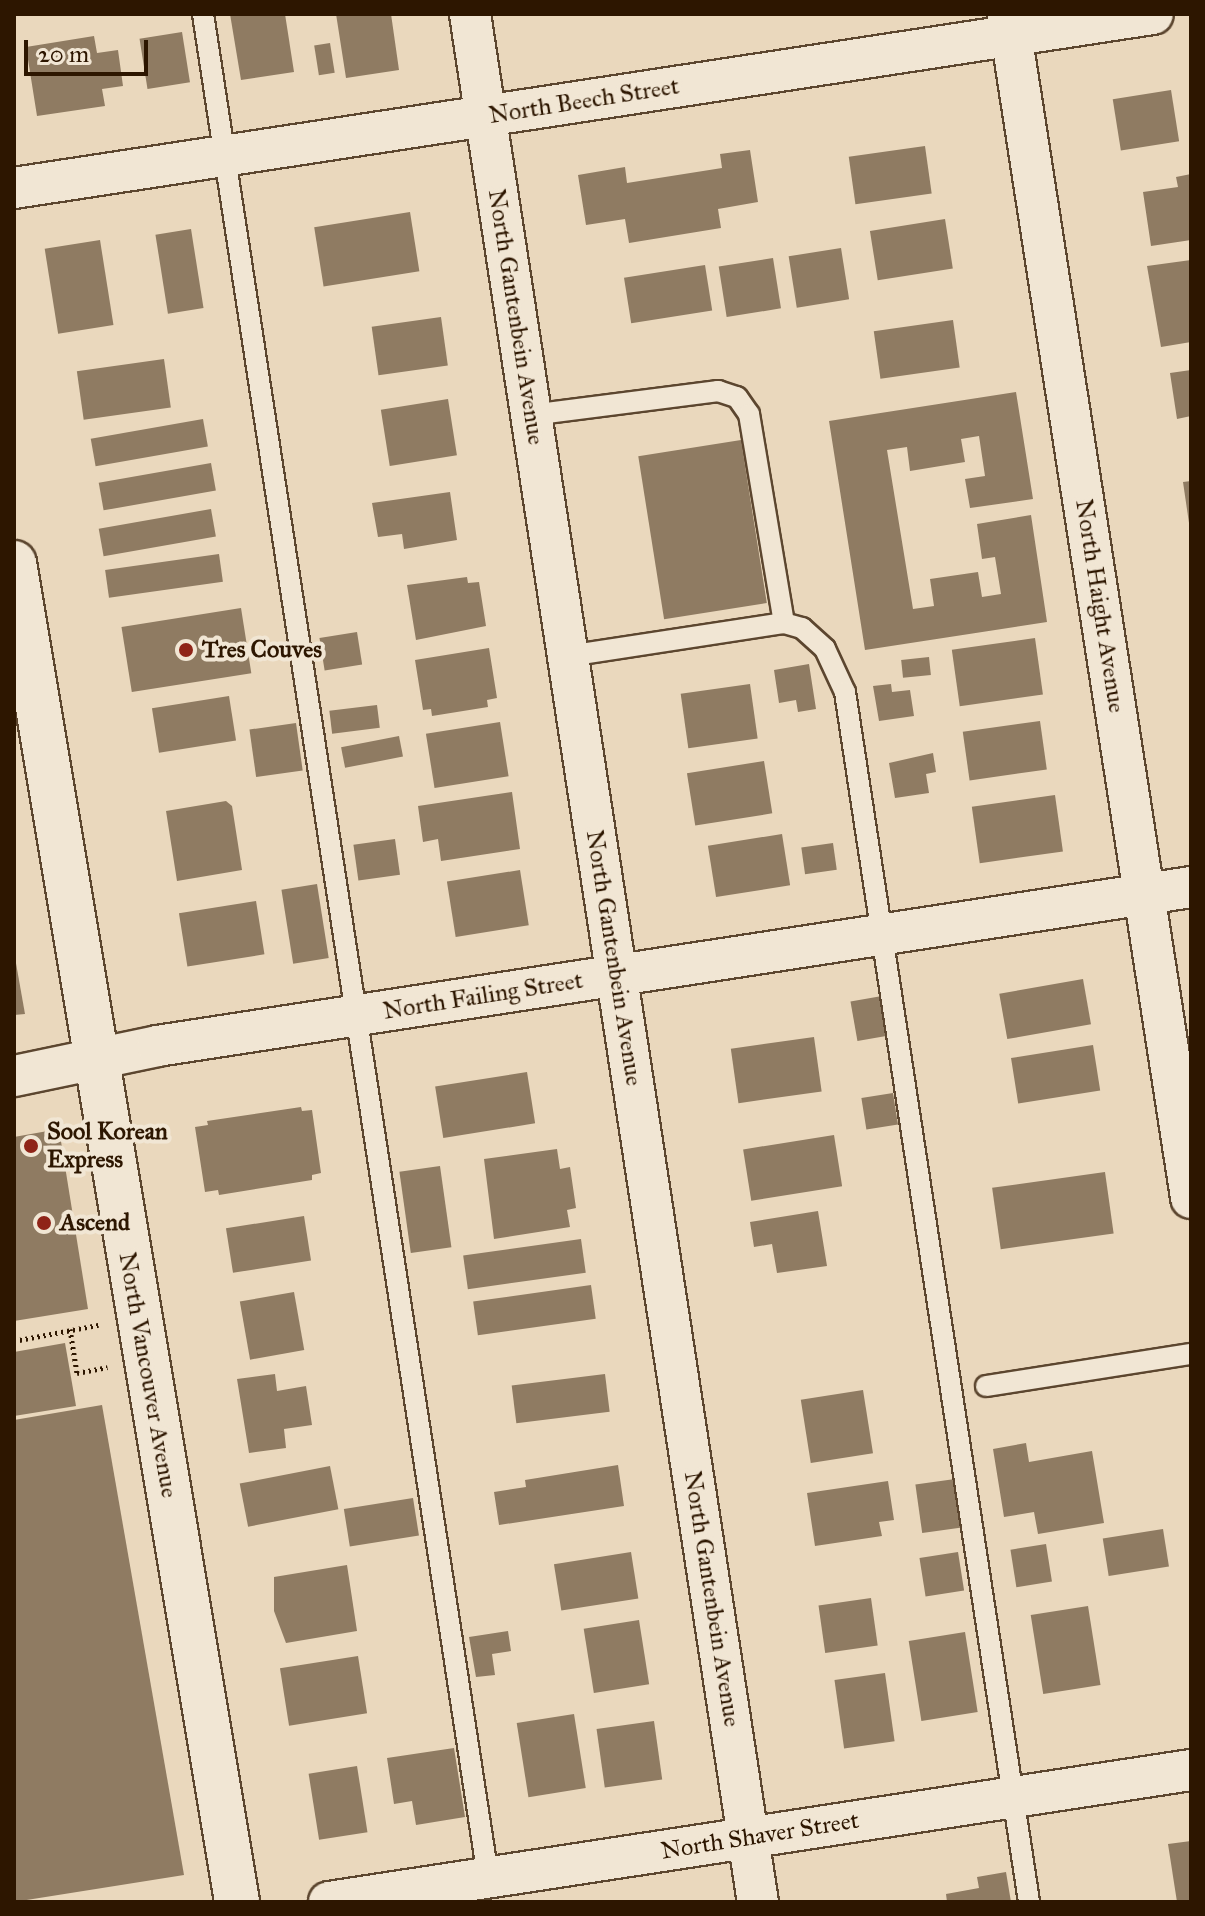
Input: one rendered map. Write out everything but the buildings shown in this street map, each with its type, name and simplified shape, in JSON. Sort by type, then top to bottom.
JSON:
[{"type":"main road","name":"North Vancouver Avenue","points":[[14,563],[93,1060],[237,1902]]},
{"type":"street","name":"North Gantenbein Avenue","points":[[470,14],[758,1902]]},
{"type":"street","name":"North Beech Street","points":[[14,188],[485,117],[1010,25],[1153,14]]},
{"type":"street","name":"North Haight Avenue","points":[[1010,25],[1191,1198]]},
{"type":"street","name":"North Failing Street","points":[[14,1076],[354,1016],[1191,887]]},
{"type":"street","name":"North Shaver Street","points":[[329,1902],[1191,1770]]},
{"type":"lane","points":[[203,14],[488,1877]]},
{"type":"lane","points":[[531,415],[718,391],[737,397],[749,414],[784,623]]},
{"type":"lane","points":[[568,656],[784,623],[802,628],[825,649],[845,692],[1029,1902]]},
{"type":"lane","points":[[986,1386],[1191,1354]]},
{"type":"path","points":[[14,1341],[139,1318]]},
{"type":"path","points":[[70,1329],[77,1373],[146,1361]]},
{"type":"place","name":"Tres Couves","points":[[186,650]]},
{"type":"place","name":"Sool Korean Express","points":[[31,1146]]},
{"type":"place","name":"Ascend","points":[[44,1223]]}]
